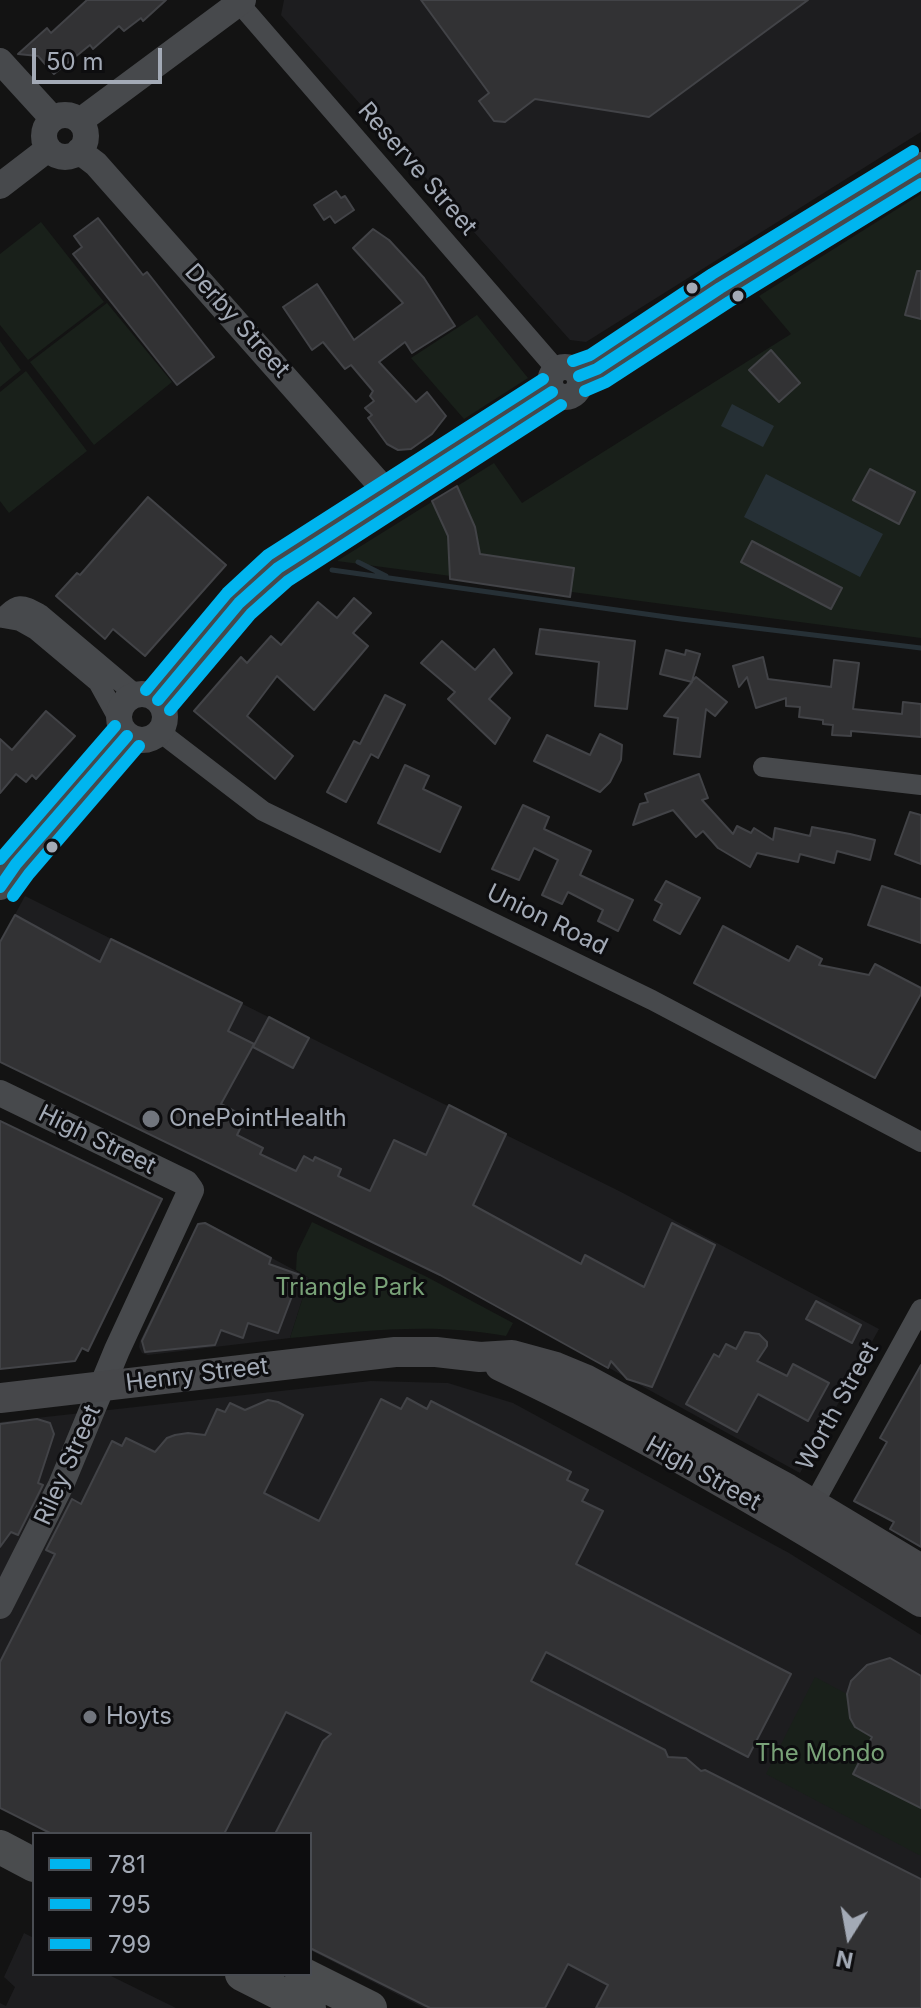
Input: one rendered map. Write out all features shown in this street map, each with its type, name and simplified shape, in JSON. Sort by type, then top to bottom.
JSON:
[{"type":"highway","points":[[0,1828],[32,1844]]},
{"type":"highway","points":[[0,1847],[32,1864]]},
{"type":"highway","points":[[246,1976],[309,2008]]},
{"type":"highway","points":[[306,1976],[370,2008]]},
{"type":"main road","name":"Henry Street","points":[[0,1398],[395,1352]]},
{"type":"main road","name":"High Street","points":[[395,1352],[436,1352],[480,1357],[921,1569]]},
{"type":"main road","name":"High Street","points":[[807,1516],[921,1602]]},
{"type":"street","points":[[80,121],[241,1]]},
{"type":"street","name":"Reserve Street","points":[[241,1],[562,379]]},
{"type":"street","points":[[0,61],[53,119]]},
{"type":"street","points":[[65,115],[80,121],[86,134],[79,151],[64,157],[48,149],[44,133],[53,119],[65,115]]},
{"type":"street","points":[[0,186],[48,149]]},
{"type":"street","name":"Derby Street","points":[[79,151],[96,164],[390,496]]},
{"type":"street","points":[[0,887],[123,728],[125,702],[147,698],[257,584],[562,379],[597,369],[720,288],[921,165]]},
{"type":"street","points":[[24,606],[40,614],[165,712],[160,732],[148,740],[134,739],[123,728],[98,682],[36,630],[20,621],[3,618],[12,608],[24,606]]},
{"type":"street","name":"Union Road","points":[[160,732],[263,811],[652,1000],[921,1142]]},
{"type":"street","points":[[763,767],[921,785]]},
{"type":"street","name":"High Street","points":[[0,1093],[175,1177],[191,1190]]},
{"type":"street","name":"Riley Street","points":[[0,1606],[61,1485],[117,1350],[191,1190]]},
{"type":"street","name":"Worth Street","points":[[807,1516],[921,1309]]},
{"type":"shaded area","points":[[284,0],[921,0],[921,132],[586,342],[570,340],[281,15]]},
{"type":"shaded area","points":[[732,404],[774,426],[763,447],[721,426]]},
{"type":"shaded area","points":[[766,474],[883,534],[860,577],[744,517]]},
{"type":"shaded area","points":[[25,896],[621,1192],[879,1329],[800,1473],[440,1275],[0,1062],[0,942]]},
{"type":"shaded area","points":[[205,1222],[309,1278],[290,1338],[148,1355],[142,1353],[140,1341],[198,1223]]},
{"type":"shaded area","points":[[371,1381],[448,1383],[513,1403],[789,1553],[921,1635],[921,2008],[424,2008],[312,1951],[312,1832],[53,1832],[0,1805],[0,1422]]},
{"type":"shaded area","points":[[24,1933],[32,1937],[32,1976],[111,1976],[176,2008],[0,2008],[0,2003],[6,2006],[15,1987],[4,1977]]},
{"type":"green space","points":[[921,194],[921,638],[337,561],[494,463],[522,503],[791,334],[759,296]]},
{"type":"green space","points":[[41,222],[104,302],[28,360],[0,325],[0,254]]},
{"type":"green space","points":[[107,303],[172,382],[94,445],[30,362]]},
{"type":"green space","points":[[477,315],[528,378],[464,419],[411,358]]},
{"type":"green space","points":[[0,341],[21,370],[0,387]]},
{"type":"green space","points":[[26,371],[87,451],[9,513],[0,501],[0,392]]},
{"type":"green space","name":"Triangle Park","points":[[312,1222],[427,1277],[513,1323],[506,1336],[425,1329],[290,1338],[309,1278],[296,1270],[297,1253]]},
{"type":"green space","name":"The Mondo","points":[[815,1677],[847,1694],[854,1724],[879,1742],[868,1746],[853,1775],[921,1808],[921,1856],[766,1774]]},
{"type":"building","points":[[87,0],[166,0],[143,21],[141,18],[124,31],[119,26],[93,49],[90,45],[54,74],[38,56],[18,54],[47,28],[51,33]]},
{"type":"building","points":[[421,0],[808,0],[649,117],[535,99],[505,122],[494,121],[479,101],[489,93]]},
{"type":"building","points":[[336,191],[341,198],[345,196],[354,210],[335,223],[330,216],[324,220],[314,205]]},
{"type":"building","points":[[98,218],[143,275],[147,272],[214,357],[177,385],[73,254],[82,247],[74,236]]},
{"type":"building","points":[[373,229],[389,240],[424,278],[455,326],[412,353],[405,342],[379,362],[416,402],[427,392],[446,416],[432,434],[411,449],[398,450],[387,444],[368,418],[372,415],[365,408],[374,401],[370,396],[373,391],[351,365],[345,369],[323,342],[312,350],[283,307],[317,284],[354,340],[403,303],[353,248]]},
{"type":"building","points":[[917,271],[921,271],[921,319],[905,315]]},
{"type":"building","points":[[771,350],[800,383],[779,402],[749,370]]},
{"type":"building","points":[[870,469],[915,492],[899,524],[853,500]]},
{"type":"building","points":[[457,486],[475,527],[480,554],[574,568],[570,597],[450,579],[448,536],[432,501]]},
{"type":"building","points":[[148,497],[226,565],[145,656],[113,629],[105,639],[56,596],[77,573],[80,575]]},
{"type":"building","points":[[752,541],[842,588],[831,609],[741,562]]},
{"type":"building","points":[[354,598],[371,613],[353,633],[368,646],[314,710],[277,676],[247,716],[293,756],[275,779],[194,711],[241,657],[247,663],[271,636],[281,645],[318,602],[337,618]]},
{"type":"building","points":[[540,629],[635,641],[627,709],[595,706],[599,662],[536,654]]},
{"type":"building","points":[[442,641],[475,670],[494,649],[512,673],[489,699],[510,718],[495,744],[448,699],[455,692],[421,663]]},
{"type":"building","points":[[666,650],[685,655],[686,650],[700,654],[692,681],[696,677],[727,702],[715,716],[706,709],[700,757],[674,754],[678,718],[664,716],[692,682],[660,674]]},
{"type":"building","points":[[763,657],[768,679],[831,687],[834,660],[859,663],[853,709],[902,714],[903,702],[921,704],[921,737],[851,731],[851,736],[832,735],[833,725],[823,724],[823,720],[799,717],[800,707],[786,706],[786,698],[756,708],[747,677],[739,687],[733,666]]},
{"type":"building","points":[[385,695],[405,705],[378,758],[371,754],[346,802],[327,792],[354,741],[360,744]]},
{"type":"building","points":[[46,711],[75,736],[36,779],[32,775],[26,782],[16,774],[0,793],[0,739],[12,750]]},
{"type":"building","points":[[600,734],[622,745],[621,760],[610,782],[600,792],[534,761],[547,735],[590,755]]},
{"type":"building","points":[[405,765],[429,776],[423,789],[461,807],[440,852],[378,823]]},
{"type":"building","points":[[699,774],[708,798],[702,800],[733,834],[737,826],[751,833],[754,828],[773,840],[775,828],[810,836],[812,827],[850,834],[875,840],[870,860],[837,851],[834,863],[800,854],[798,862],[757,853],[750,867],[718,848],[703,831],[696,837],[673,810],[633,825],[640,804],[648,802],[645,794]]},
{"type":"building","points":[[523,805],[549,817],[544,829],[591,851],[580,875],[633,900],[618,931],[598,921],[603,910],[568,892],[562,904],[542,895],[558,860],[534,848],[519,880],[492,869]]},
{"type":"building","points":[[910,812],[921,815],[921,864],[895,854]]},
{"type":"building","points":[[666,881],[700,898],[680,934],[654,920],[662,904],[655,900]]},
{"type":"building","points":[[882,886],[921,899],[921,943],[868,925]]},
{"type":"building","points":[[15,915],[100,962],[111,939],[242,1003],[228,1031],[254,1044],[221,1104],[238,1113],[235,1119],[243,1123],[237,1135],[263,1148],[260,1154],[296,1171],[304,1156],[313,1161],[315,1157],[341,1169],[338,1176],[370,1191],[394,1140],[426,1155],[449,1105],[506,1134],[473,1205],[581,1264],[585,1255],[644,1287],[672,1223],[715,1245],[652,1387],[627,1379],[611,1361],[608,1368],[440,1275],[0,1062],[0,942]]},
{"type":"building","points":[[723,926],[789,961],[797,946],[822,959],[819,965],[869,975],[875,964],[921,988],[921,994],[875,1078],[694,983]]},
{"type":"building","points":[[269,1017],[309,1038],[293,1068],[253,1047]]},
{"type":"building","points":[[0,1121],[162,1199],[88,1351],[82,1348],[75,1361],[0,1369]]},
{"type":"building","points":[[205,1223],[271,1258],[269,1264],[300,1275],[278,1333],[248,1323],[243,1338],[221,1330],[215,1345],[145,1352],[142,1341],[198,1224]]},
{"type":"building","points":[[816,1301],[861,1325],[852,1343],[806,1319]]},
{"type":"building","points":[[745,1332],[759,1334],[767,1342],[757,1361],[787,1376],[793,1364],[829,1383],[808,1421],[758,1394],[737,1432],[686,1404],[714,1354],[719,1357],[726,1344],[736,1349]]},
{"type":"building","points":[[921,1365],[921,1547],[890,1529],[894,1522],[854,1501],[887,1442],[880,1438]]},
{"type":"building","points":[[407,1398],[427,1409],[431,1401],[571,1472],[567,1480],[588,1490],[582,1501],[603,1511],[576,1564],[791,1674],[748,1757],[546,1652],[531,1681],[665,1750],[668,1757],[686,1758],[701,1771],[705,1770],[921,1879],[921,2008],[596,2008],[608,1985],[568,1964],[545,2008],[430,2008],[312,1949],[312,1832],[276,1832],[323,1741],[331,1734],[286,1712],[225,1832],[48,1832],[0,1808],[0,1662],[55,1554],[46,1550],[72,1499],[81,1504],[112,1441],[122,1446],[126,1438],[155,1452],[167,1438],[175,1435],[205,1435],[217,1409],[225,1412],[230,1403],[245,1410],[268,1400],[278,1402],[303,1415],[264,1493],[319,1521],[381,1399],[401,1409]]},
{"type":"building","points":[[37,1419],[50,1423],[54,1434],[38,1483],[43,1485],[18,1535],[11,1532],[0,1547],[0,1424]]},
{"type":"building","points":[[890,1658],[921,1676],[921,1808],[853,1774],[872,1737],[855,1727],[850,1718],[847,1694],[851,1681],[867,1665]]},
{"type":"waterway","points":[[358,562],[386,576]]},
{"type":"waterway","points":[[332,570],[681,619],[921,648]]},
{"type":"transit line","name":"799","points":[[573,361],[590,355],[712,274],[913,151]]},
{"type":"transit line","name":"781","points":[[579,376],[597,369],[720,288],[921,165]]},
{"type":"transit line","name":"795","points":[[585,391],[606,382],[921,184]]},
{"type":"transit line","name":"799","points":[[146,690],[227,593],[268,555],[543,379]]},
{"type":"transit line","name":"781","points":[[158,700],[239,603],[278,568],[552,392]]},
{"type":"transit line","name":"795","points":[[170,710],[251,614],[288,581],[561,405]]},
{"type":"transit line","name":"799","points":[[0,859],[115,726]]},
{"type":"transit line","name":"781","points":[[0,887],[16,864],[127,736]]},
{"type":"transit line","name":"795","points":[[13,896],[139,746]]},
{"type":"place","name":"OnePointHealth","points":[[151,1119]]},
{"type":"place","name":"Hoyts","points":[[90,1717]]}]
